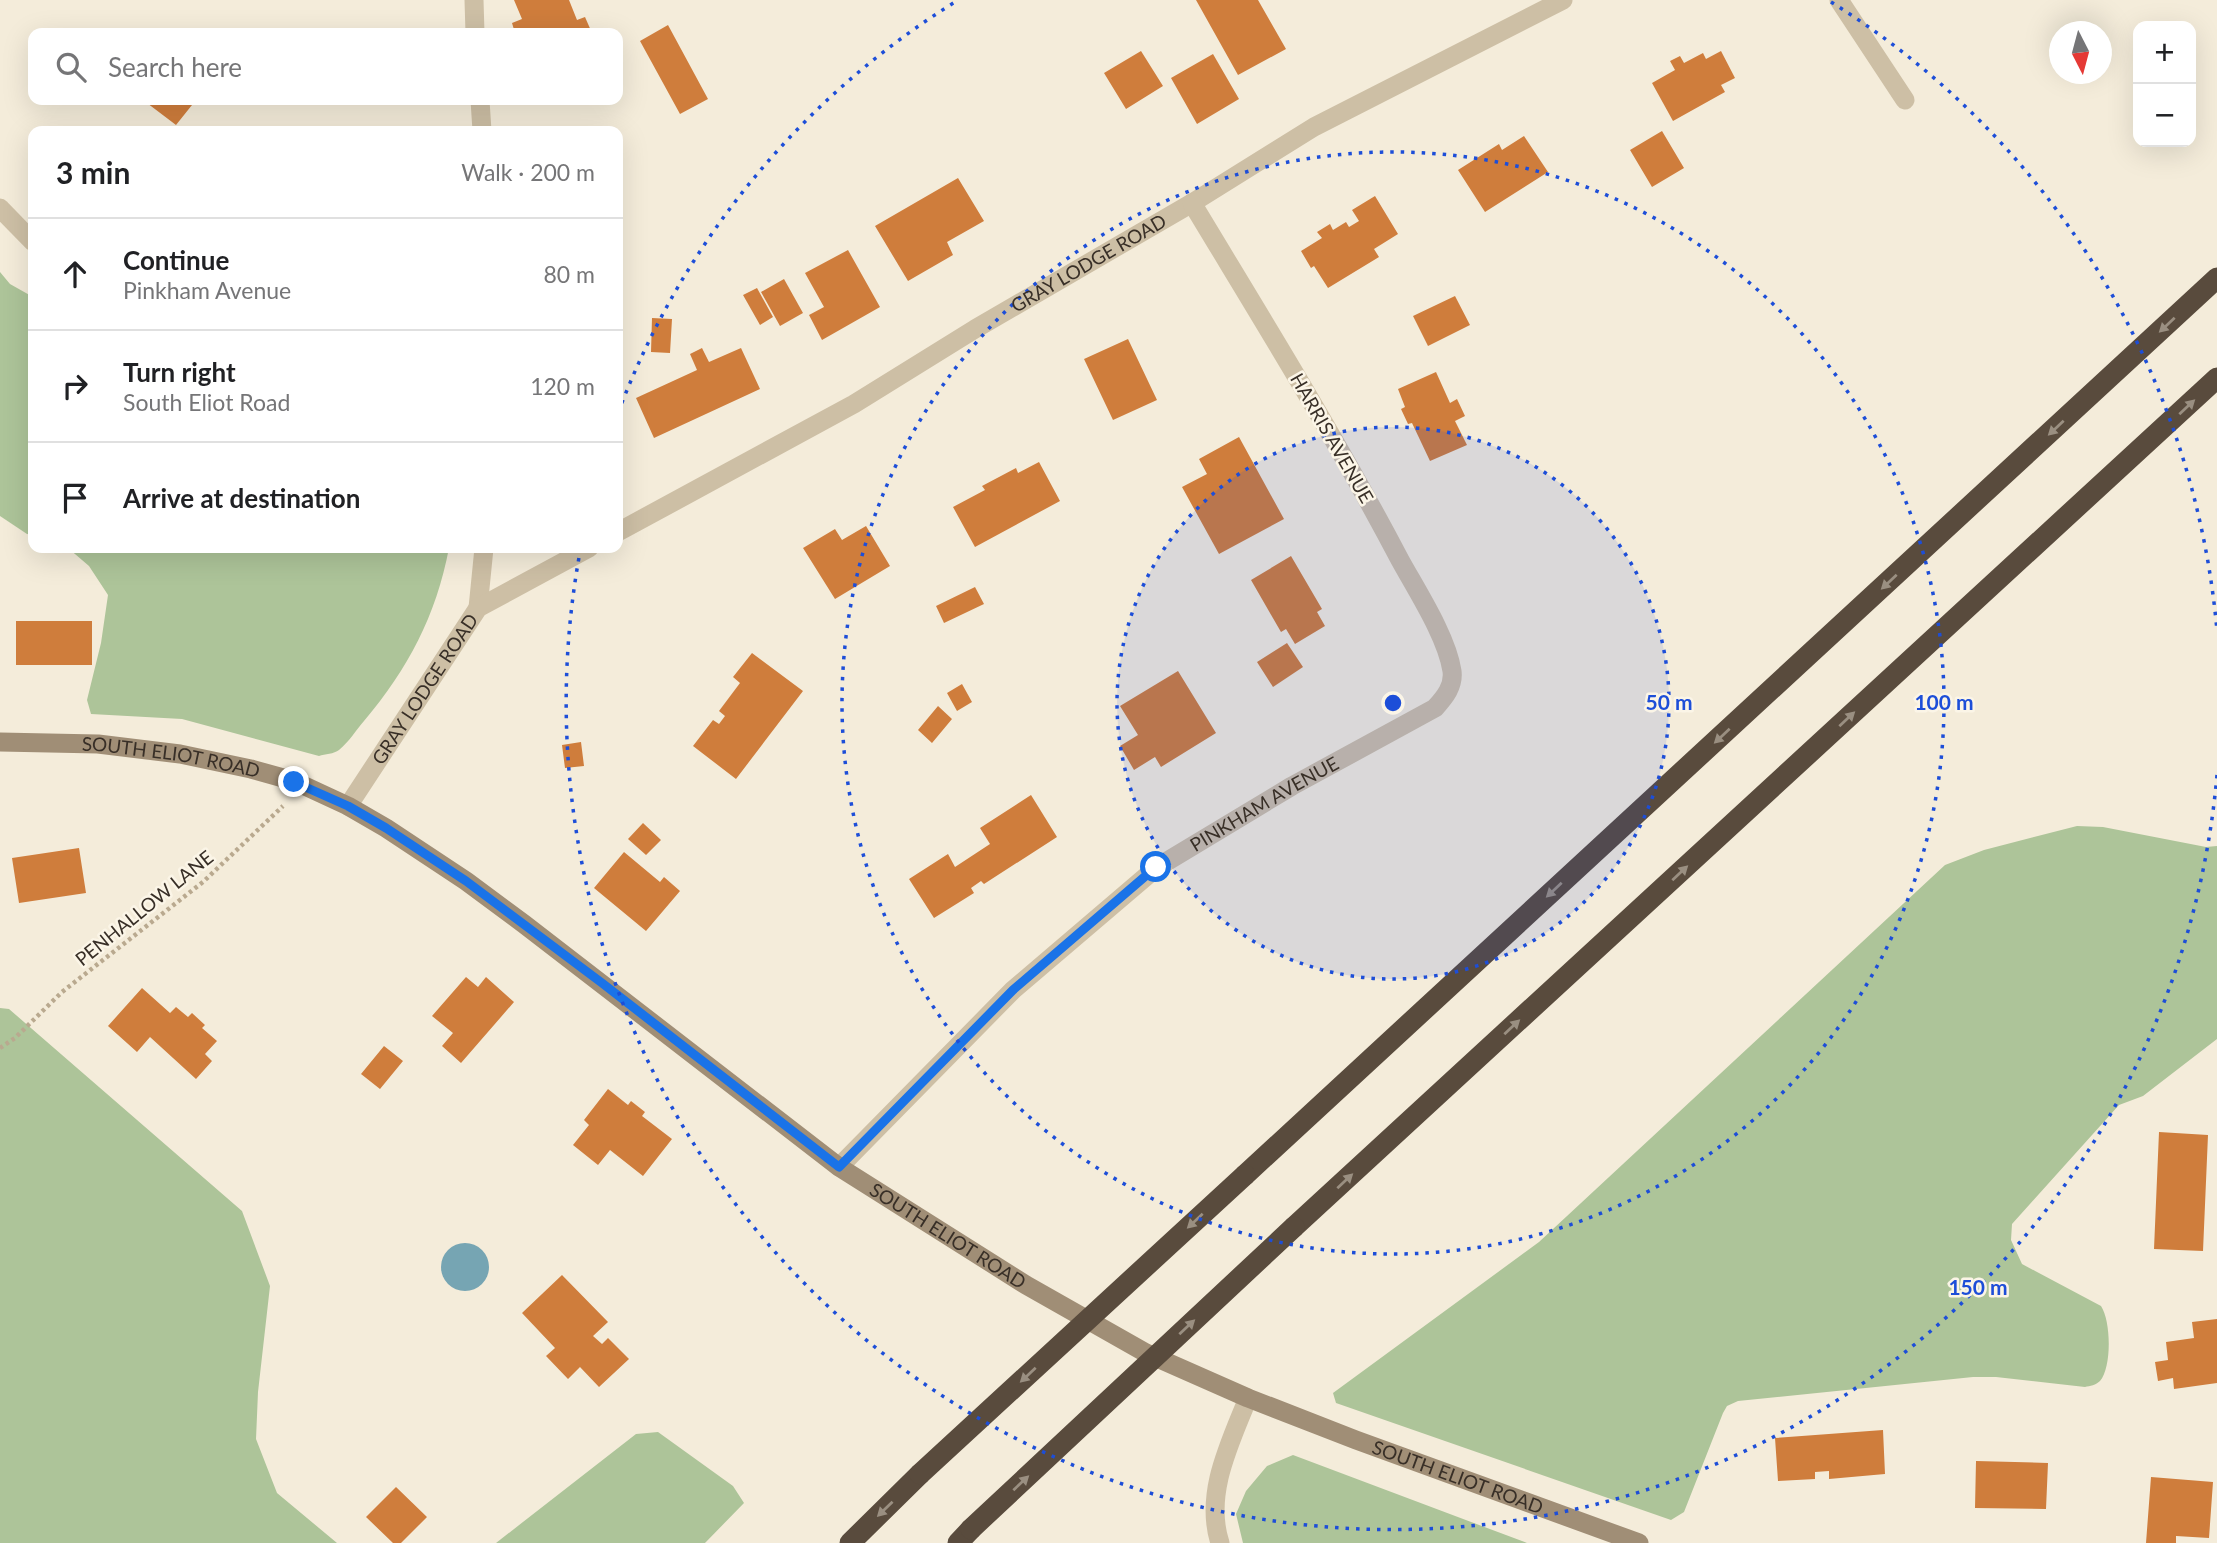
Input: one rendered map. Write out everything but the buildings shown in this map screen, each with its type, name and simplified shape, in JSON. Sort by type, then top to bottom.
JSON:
[{"type":"highway","points":[[850,1543],[930,1465],[2217,278]]},
{"type":"highway","points":[[958,1543],[1294,1227],[2217,378]]},
{"type":"main road","name":"SOUTH ELIOT ROAD","points":[[0,743],[98,744],[180,754],[251,769],[304,786],[348,806],[386,828],[510,913],[839,1167],[1038,1292],[1146,1353],[1248,1398],[1639,1543]]},
{"type":"street","points":[[474,0],[475,28]]},
{"type":"street","name":"GRAY LODGE ROAD","points":[[623,529],[854,404],[990,320],[1192,203],[1314,127],[1563,0]]},
{"type":"street","points":[[1839,0],[1905,100]]},
{"type":"street","points":[[480,105],[482,126]]},
{"type":"street","name":"HARRIS AVENUE","points":[[1192,203],[1370,502],[1440,637],[1452,672],[1452,682]]},
{"type":"street","points":[[0,208],[28,237]]},
{"type":"street","points":[[478,608],[484,553]]},
{"type":"street","name":"GRAY LODGE ROAD","points":[[348,806],[478,608],[580,553]]},
{"type":"street","name":"PINKHAM AVENUE","points":[[839,1167],[1013,990],[1156,867],[1292,786],[1435,708],[1445,697],[1452,682]]},
{"type":"street","points":[[1220,1543],[1215,1528],[1215,1499],[1224,1457],[1248,1398]]},
{"type":"path","name":"PENHALLOW LANE","points":[[0,1048],[15,1038],[62,992],[203,881],[304,786]]},
{"type":"green space","points":[[0,272],[10,284],[28,294],[28,534],[0,516]]},
{"type":"green space","points":[[74,553],[448,553],[428,619],[394,682],[346,743],[337,751],[319,756],[182,719],[91,714],[87,700],[101,643],[108,595],[89,566]]},
{"type":"green space","points":[[2077,826],[2103,827],[2206,847],[2217,846],[2217,1039],[2143,1096],[2119,1105],[2012,1224],[2011,1240],[2022,1264],[2101,1306],[2107,1322],[2109,1344],[2107,1365],[2100,1381],[2085,1387],[1973,1377],[1738,1401],[1727,1406],[1723,1413],[1684,1512],[1671,1520],[1336,1403],[1333,1393],[1539,1242],[1945,865],[1984,850]]},
{"type":"green space","points":[[0,1008],[9,1009],[242,1211],[270,1286],[258,1392],[256,1439],[277,1493],[337,1543],[0,1543]]},
{"type":"green space","points":[[658,1432],[733,1486],[744,1503],[705,1543],[496,1543],[636,1434]]},
{"type":"green space","points":[[1293,1455],[1527,1543],[1243,1543],[1236,1514],[1246,1491],[1267,1466]]},
{"type":"water","points":[[465,1243],[482,1250],[489,1267],[482,1284],[465,1291],[448,1284],[441,1267],[448,1250]]},
{"type":"route","points":[[294,782],[348,806],[466,881],[839,1167],[1013,990],[1156,867]]}]
